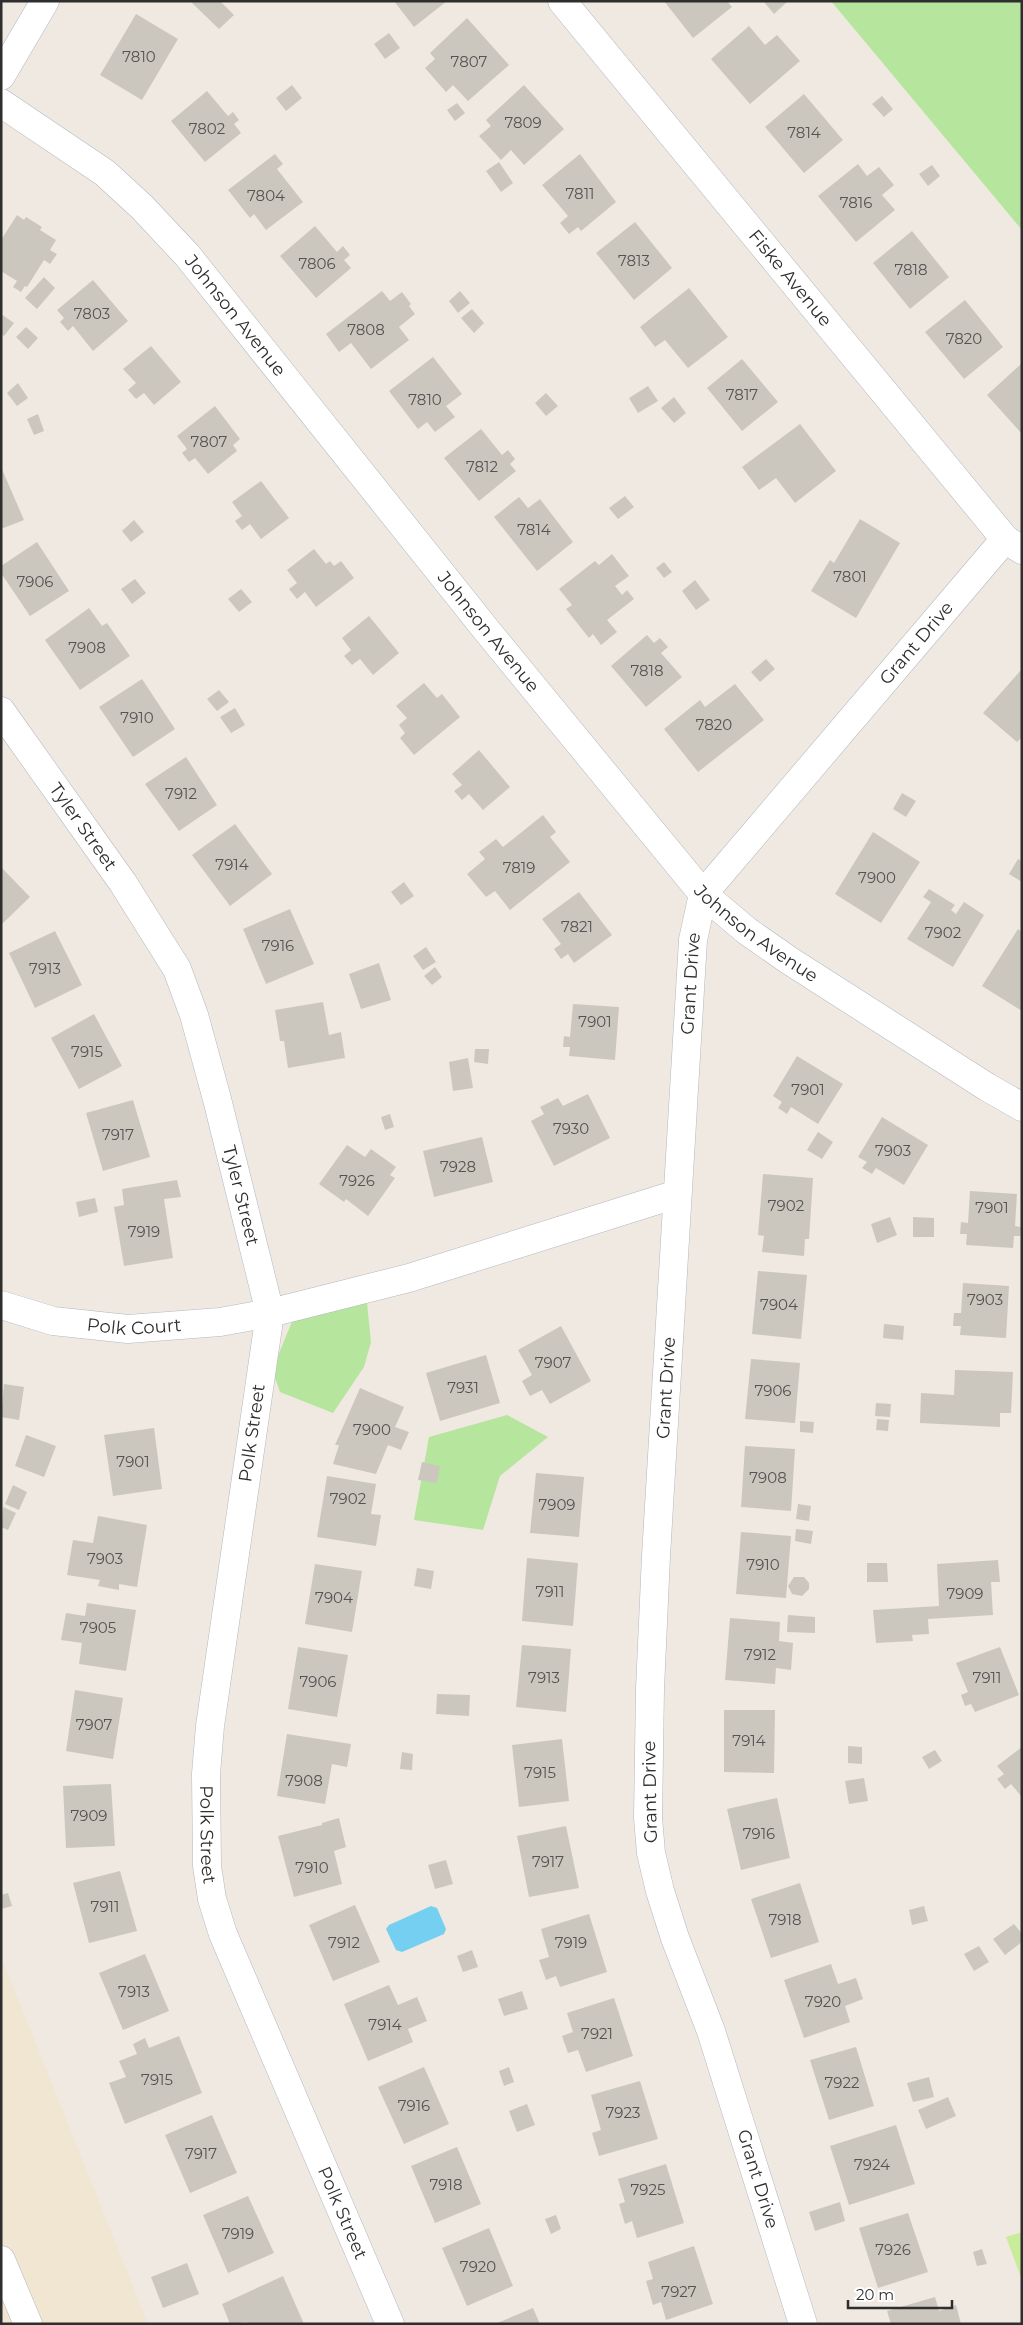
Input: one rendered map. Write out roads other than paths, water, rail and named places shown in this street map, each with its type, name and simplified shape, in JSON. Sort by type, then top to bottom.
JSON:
[{"type":"street","points":[[1,76],[45,1]]},
{"type":"street","name":"Fiske Avenue","points":[[562,1],[1013,544]]},
{"type":"street","name":"Johnson Avenue","points":[[1,103],[105,173],[142,207],[187,255],[488,632],[703,894],[747,931],[790,961],[979,1082],[1022,1107]]},
{"type":"street","name":"Grant Drive","points":[[803,2324],[712,2031],[675,1938],[651,1853],[648,1818],[650,1688],[693,940],[703,894],[1013,544]]},
{"type":"street","name":"Tyler Street","points":[[1,711],[11,746],[123,883],[177,969],[194,1015],[218,1099],[270,1313]]},
{"type":"street","points":[[270,1313],[408,1278],[677,1194]]},
{"type":"street","name":"Polk Court","points":[[1,1305],[53,1321],[128,1330],[220,1322],[270,1313]]},
{"type":"street","name":"Polk Street","points":[[270,1313],[210,1726],[206,1774],[207,1866],[212,1899],[223,1934],[390,2324]]},
{"type":"street","points":[[1,2260],[28,2324]]},
{"type":"water","points":[[431,1906],[437,1908],[446,1929],[444,1934],[402,1952],[396,1950],[386,1929],[389,1925]]}]
